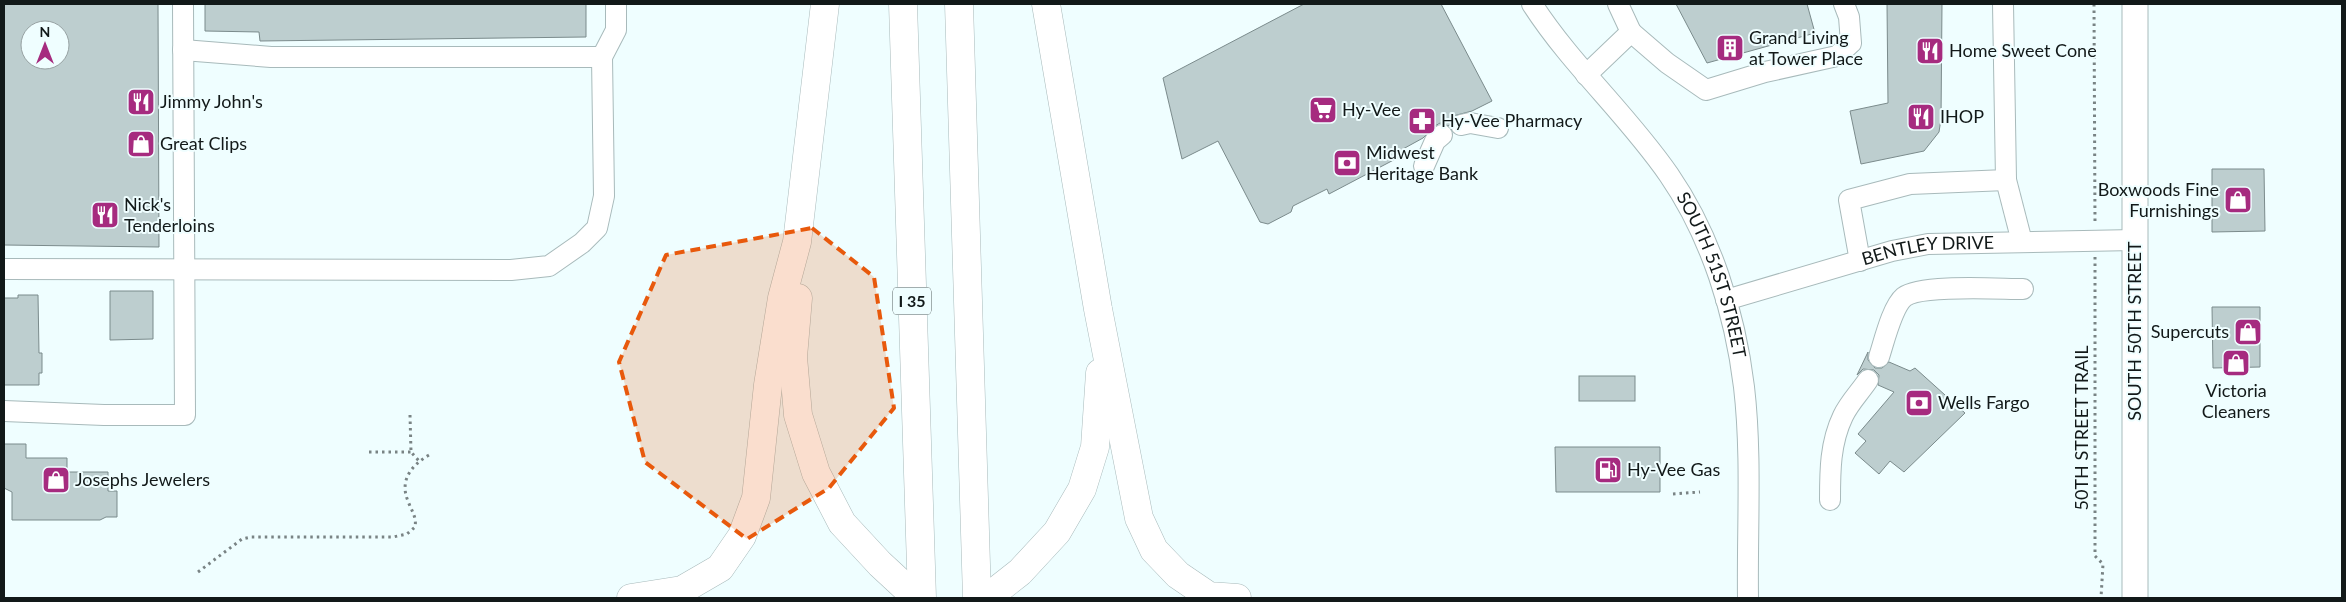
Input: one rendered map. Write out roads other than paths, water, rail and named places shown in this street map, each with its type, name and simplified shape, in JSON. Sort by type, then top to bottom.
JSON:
[{"type":"highway","points":[[825,4],[797,242],[798,296],[793,357],[798,414],[816,473],[842,523],[880,564],[907,589],[921,598]]},
{"type":"highway","name":"I 35","points":[[903,4],[921,598]]},
{"type":"highway","points":[[959,4],[977,598]]},
{"type":"highway","points":[[1046,4],[1098,309],[1139,518],[1154,550],[1178,575],[1209,596],[1237,598]]},
{"type":"highway","points":[[631,598],[682,590],[709,575],[720,568],[742,536],[756,498],[775,337],[782,298],[797,242]]},
{"type":"highway","points":[[987,598],[1020,572],[1057,532],[1082,489],[1095,447],[1100,378],[1098,309]]},
{"type":"main road","name":"SOUTH 50TH STREET","points":[[2135,598],[2136,4]]},
{"type":"street","points":[[4,411],[96,415],[185,414],[183,4]]},
{"type":"street","points":[[9,272],[511,270],[549,266],[582,243],[597,228],[601,215],[604,196],[602,57],[616,30],[616,4]]},
{"type":"street","name":"SOUTH 51ST STREET","points":[[1532,4],[1550,31],[1586,75],[1644,140],[1670,177],[1692,215],[1710,254],[1726,300],[1737,343],[1744,388],[1747,434],[1748,598]]},
{"type":"street","points":[[1618,4],[1631,32],[1667,63],[1706,90],[1765,72],[1837,56],[1851,43],[1849,17],[1844,4]]},
{"type":"street","points":[[2003,4],[2006,180],[2022,242]]},
{"type":"street","points":[[1586,75],[1631,32]]},
{"type":"street","points":[[183,50],[271,57],[602,57]]},
{"type":"street","points":[[1461,125],[1470,123],[1498,128]]},
{"type":"street","points":[[1424,166],[1435,141],[1442,135]]},
{"type":"street","points":[[1860,261],[1849,200],[1910,184],[2006,180]]},
{"type":"street","name":"BENTLEY DRIVE","points":[[1726,300],[1860,261],[1928,244],[2135,240]]},
{"type":"street","points":[[1879,357],[1897,305],[1904,296],[1931,289],[2023,289]]},
{"type":"street","points":[[1830,500],[1830,462],[1839,427],[1844,414],[1868,380]]},
{"type":"place","name":"Grand Living at Tower Place","points":[[1730,48]]},
{"type":"place","name":"Home Sweet Cone","points":[[1930,51]]},
{"type":"place","name":"Jimmy John's","points":[[141,102]]},
{"type":"place","name":"Hy-Vee","points":[[1323,110]]},
{"type":"place","name":"IHOP","points":[[1921,117]]},
{"type":"place","name":"Hy-Vee Pharmacy","points":[[1422,121]]},
{"type":"place","name":"Great Clips","points":[[141,144]]},
{"type":"place","name":"Midwest Heritage Bank","points":[[1347,163]]},
{"type":"place","name":"Boxwoods Fine Furnishings","points":[[2238,200]]},
{"type":"place","name":"Nick's Tenderloins","points":[[105,215]]},
{"type":"place","name":"Supercuts","points":[[2248,332]]},
{"type":"place","name":"Victoria Cleaners","points":[[2236,363]]},
{"type":"place","name":"Wells Fargo","points":[[1919,403]]},
{"type":"place","name":"Hy-Vee Gas","points":[[1608,470]]},
{"type":"place","name":"Josephs Jewelers","points":[[56,480]]}]
